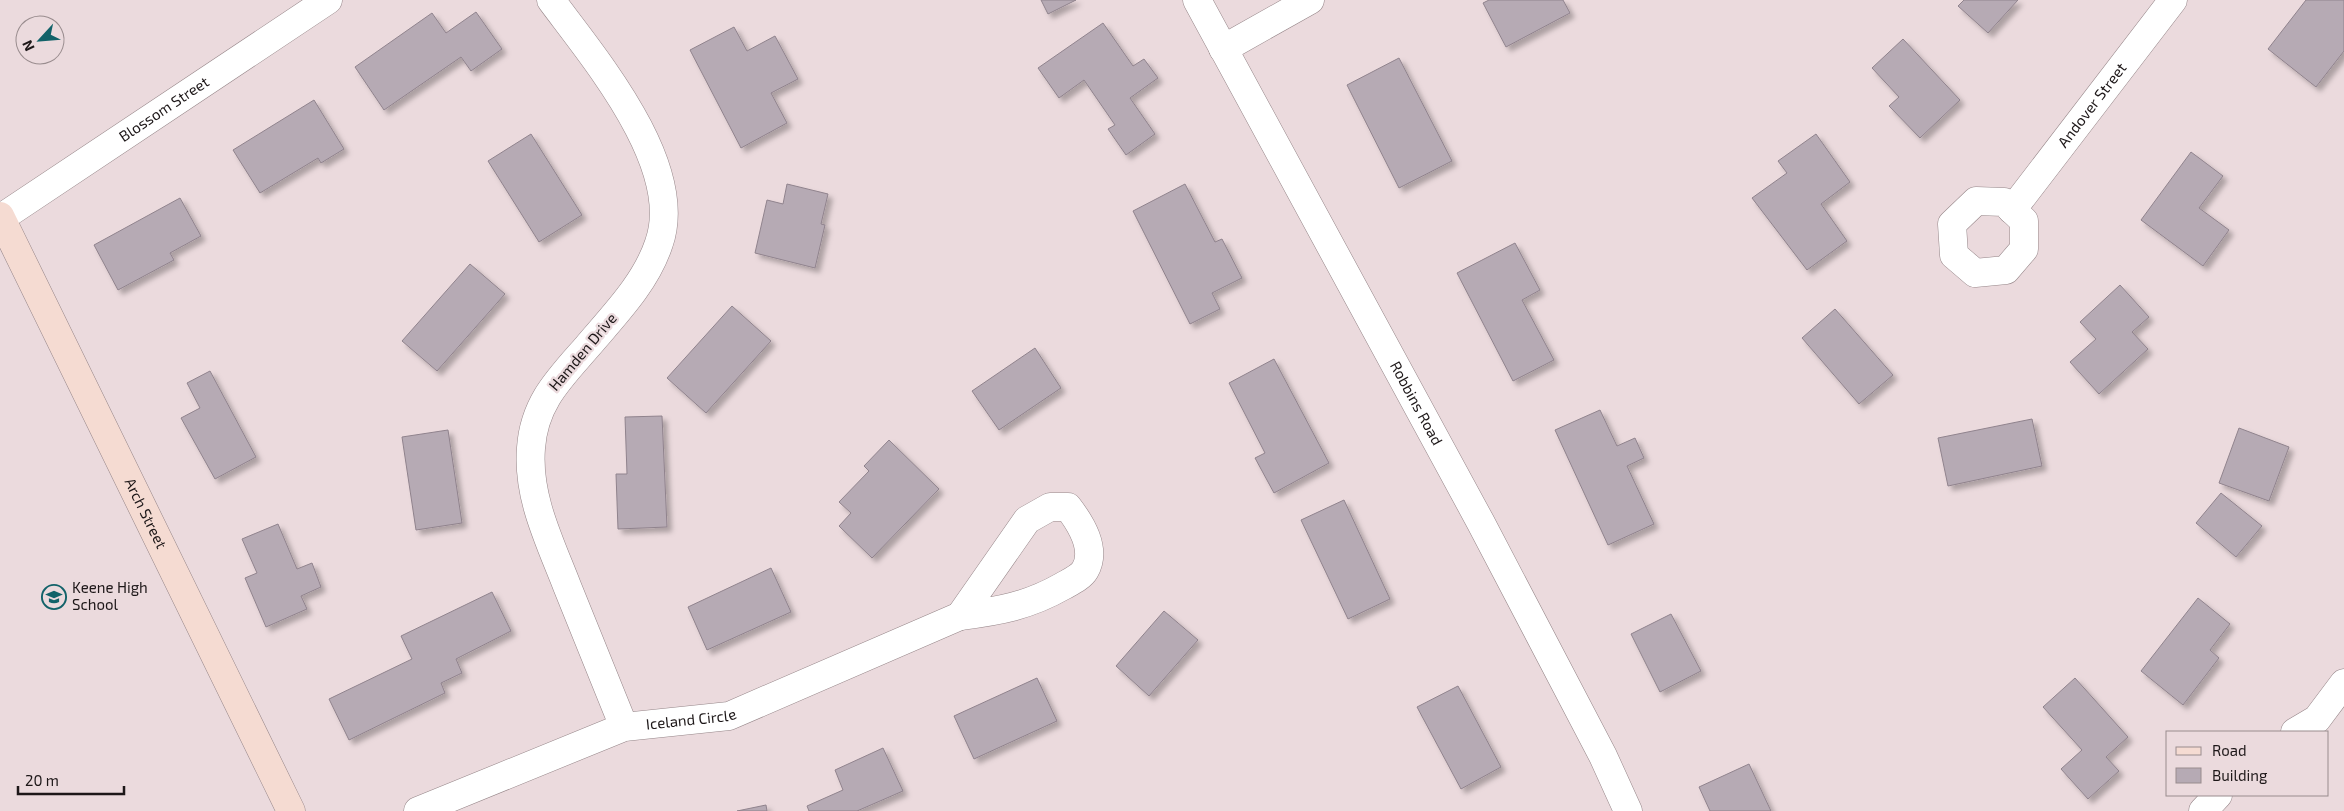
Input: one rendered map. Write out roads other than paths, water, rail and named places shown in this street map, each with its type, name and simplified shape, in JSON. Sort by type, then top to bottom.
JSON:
[{"type":"street","name":"Blossom Street","points":[[1,217],[328,0]]},
{"type":"street","name":"Hamden Drive","points":[[551,0],[618,93],[640,130],[657,170],[664,208],[660,242],[646,272],[620,308],[552,387],[536,414],[530,449],[532,487],[544,526],[624,727]]},
{"type":"street","name":"Robbins Road","points":[[1197,0],[1481,523],[1603,756],[1628,811]]},
{"type":"street","points":[[1223,49],[1310,0]]},
{"type":"street","name":"Andover Street","points":[[2012,210],[2173,0]]},
{"type":"street","name":"Arch Street","points":[[1,217],[292,811]]},
{"type":"street","points":[[1050,507],[1068,508],[1081,524],[1090,550],[1084,571],[1074,580],[1040,599],[1005,611],[960,616],[1027,520],[1050,507]]},
{"type":"street","name":"Iceland Circle","points":[[418,811],[624,727],[729,716],[960,616]]},
{"type":"street","points":[[2297,731],[2317,719],[2344,683]]},
{"type":"street","points":[[2203,811],[2217,796]]},
{"type":"place","name":"Keene High School","points":[[54,597]]}]
